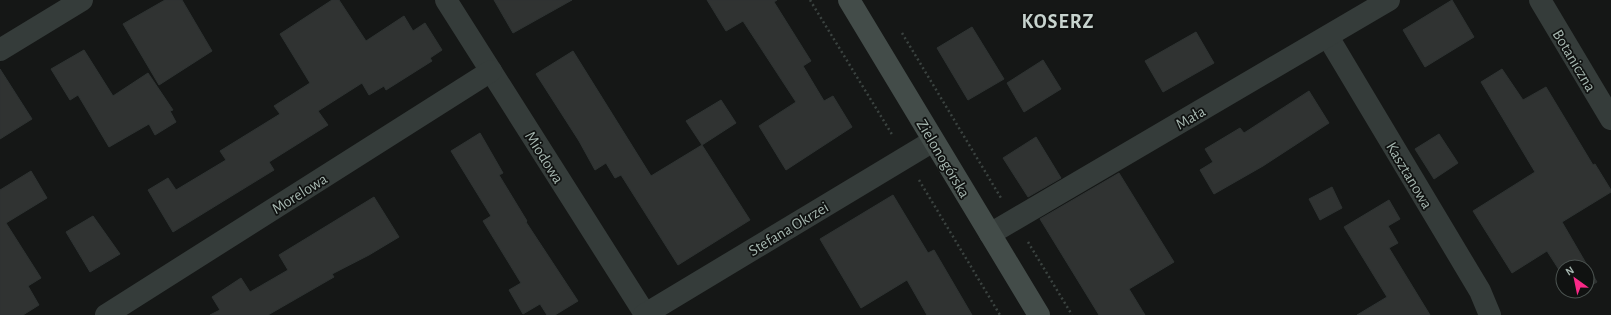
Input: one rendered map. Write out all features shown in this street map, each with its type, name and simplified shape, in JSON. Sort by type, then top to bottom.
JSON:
[{"type":"street","points":[[0,50],[82,0]]},
{"type":"street","name":"Miodowa","points":[[446,0],[644,315]]},
{"type":"street","name":"Zielonogórska","points":[[849,0],[1039,315]]},
{"type":"street","name":"Mała","points":[[990,234],[1389,0]]},
{"type":"street","name":"Botaniczna","points":[[1540,0],[1611,119]]},
{"type":"street","name":"Kasztanowa","points":[[1328,37],[1480,292],[1490,315]]},
{"type":"street","name":"Morelowa","points":[[106,315],[491,71]]},
{"type":"street","name":"Stefana Okrzei","points":[[644,315],[933,141]]},
{"type":"path","points":[[898,27],[1072,315]]},
{"type":"building","points":[[165,0],[182,0],[212,51],[159,85],[123,24]]},
{"type":"building","points":[[332,0],[339,0],[366,41],[404,16],[413,31],[425,23],[442,50],[430,58],[432,61],[386,90],[384,86],[369,95],[362,83],[318,111],[328,125],[269,162],[274,170],[173,232],[148,190],[168,178],[176,190],[226,160],[220,151],[280,114],[274,106],[310,83],[280,34]]},
{"type":"building","points":[[494,0],[572,0],[513,33]]},
{"type":"building","points":[[707,0],[777,0],[774,2],[811,61],[803,66],[824,101],[833,96],[852,127],[786,170],[759,126],[796,102],[743,21],[726,31]]},
{"type":"building","points":[[1452,0],[1474,37],[1425,67],[1403,30]]},
{"type":"building","points":[[972,27],[1004,79],[968,100],[937,48]]},
{"type":"building","points":[[1196,32],[1214,63],[1163,92],[1145,61]]},
{"type":"building","points":[[84,50],[113,96],[148,73],[173,110],[170,111],[176,122],[155,135],[149,124],[109,147],[78,95],[70,100],[51,69]]},
{"type":"building","points":[[573,51],[651,176],[702,145],[750,220],[678,265],[621,175],[615,178],[606,163],[595,170],[579,141],[536,74]]},
{"type":"building","points":[[1043,60],[1061,89],[1024,112],[1007,83]]},
{"type":"building","points":[[0,69],[32,119],[0,139]]},
{"type":"building","points":[[1502,69],[1523,100],[1546,87],[1593,165],[1595,164],[1611,190],[1611,192],[1562,222],[1584,259],[1555,259],[1555,264],[1547,251],[1512,273],[1473,211],[1535,172],[1481,82]]},
{"type":"building","points":[[1309,91],[1329,123],[1263,166],[1214,194],[1200,170],[1213,162],[1205,149],[1240,128],[1244,133]]},
{"type":"building","points":[[721,100],[736,123],[702,145],[686,121]]},
{"type":"building","points":[[480,133],[503,173],[499,175],[527,221],[526,222],[578,301],[555,315],[547,315],[540,304],[523,314],[509,290],[521,283],[483,221],[491,216],[451,151]]},
{"type":"building","points":[[1439,134],[1458,163],[1434,179],[1415,149]]},
{"type":"building","points":[[1036,137],[1061,178],[1028,197],[1003,158]]},
{"type":"building","points":[[31,171],[47,198],[6,223],[41,278],[28,286],[39,305],[23,315],[0,315],[0,190]]},
{"type":"building","points":[[1119,173],[1174,262],[1129,289],[1145,315],[1099,315],[1040,219]]},
{"type":"building","points":[[1332,187],[1342,208],[1320,220],[1309,199]]},
{"type":"building","points":[[893,195],[928,253],[934,250],[972,315],[927,315],[907,280],[861,308],[820,239]]},
{"type":"building","points":[[374,197],[399,237],[369,255],[332,274],[334,277],[268,315],[210,315],[220,310],[212,297],[241,278],[250,292],[288,270],[279,255]]},
{"type":"building","points":[[1389,200],[1400,219],[1388,226],[1398,243],[1389,248],[1430,315],[1357,315],[1387,297],[1344,227]]},
{"type":"building","points":[[93,216],[120,254],[90,272],[66,232]]},
{"type":"district","name":"KOSERZ","points":[[1058,21]]}]
